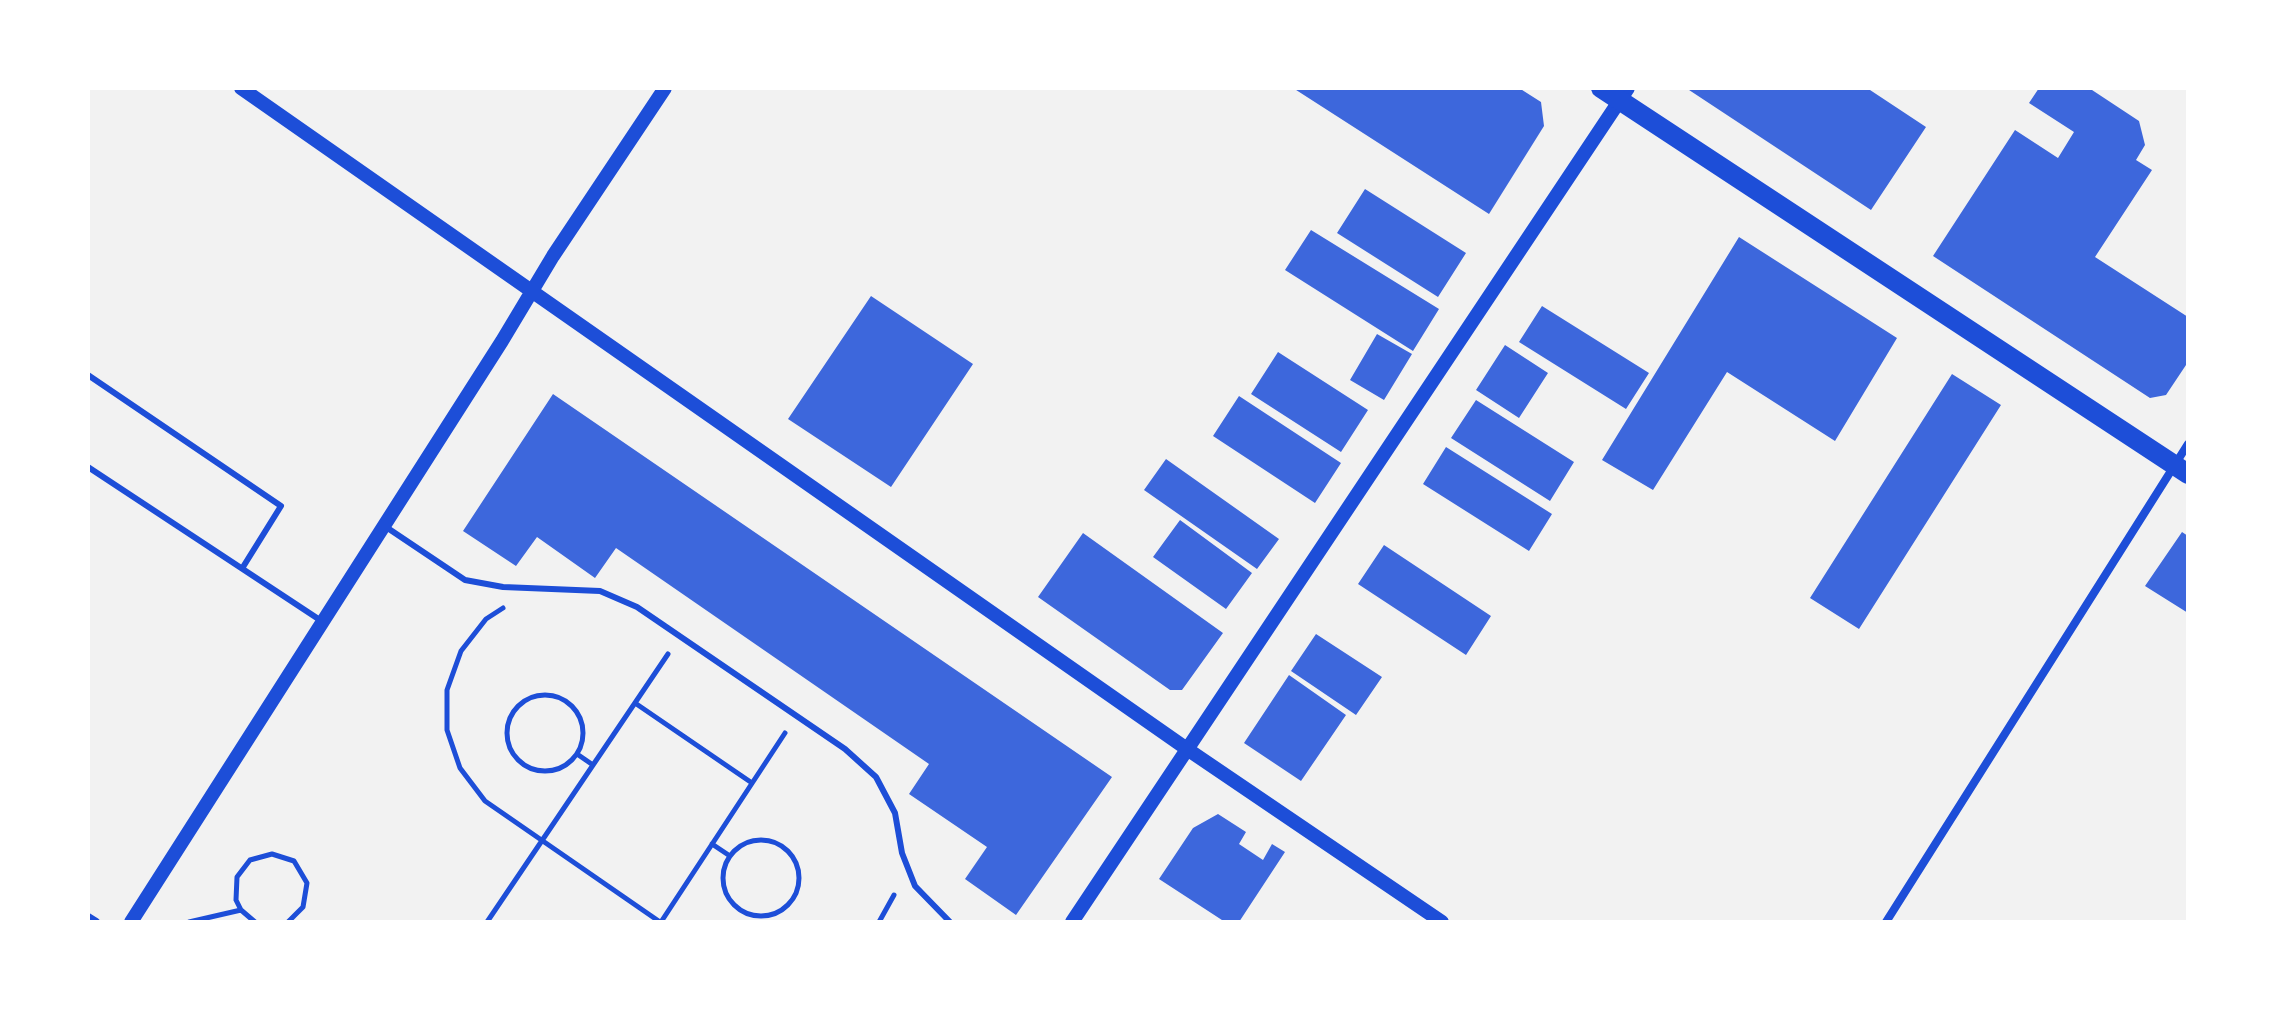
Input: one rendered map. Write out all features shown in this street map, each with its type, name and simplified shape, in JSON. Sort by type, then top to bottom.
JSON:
[{"type":"main road","points":[[1601,88],[1624,94],[2181,470]]},
{"type":"street","points":[[241,88],[1187,749],[1442,922]]},
{"type":"street","points":[[131,922],[531,292],[665,88]]},
{"type":"street","points":[[1072,922],[1624,94]]},
{"type":"street","points":[[1886,922],[2181,470],[2188,444]]},
{"type":"street","points":[[88,917],[96,922]]},
{"type":"lane","points":[[88,375],[281,506],[243,567]]},
{"type":"lane","points":[[88,467],[323,622]]},
{"type":"lane","points":[[383,525],[465,580],[503,587],[600,591],[637,607],[845,749],[876,777],[895,813],[902,853],[915,886],[950,922]]},
{"type":"path","points":[[509,605],[486,619],[461,651],[447,690],[447,730],[460,768],[485,801],[660,922],[796,716]]},
{"type":"path","points":[[491,921],[680,636]]},
{"type":"path","points":[[539,695],[552,695],[574,707],[583,730],[577,754],[568,763],[545,771],[521,763],[507,742],[506,729],[517,706],[539,695]]},
{"type":"path","points":[[635,703],[752,783]]},
{"type":"path","points":[[577,754],[593,765]]},
{"type":"path","points":[[756,840],[780,845],[797,863],[799,888],[793,899],[774,914],[749,914],[738,908],[724,887],[723,874],[730,856],[744,844],[756,840]]},
{"type":"path","points":[[712,844],[730,856]]},
{"type":"path","points":[[255,922],[241,910],[235,889],[242,868],[260,855],[283,856],[294,861],[307,883],[303,907],[288,922]]},
{"type":"path","points":[[189,922],[241,910]]},
{"type":"building","points":[[1293,88],[1519,88],[1541,102],[1544,126],[1489,214]]},
{"type":"building","points":[[1686,88],[1867,88],[1926,127],[1871,210]]},
{"type":"building","points":[[2039,88],[2089,88],[2139,121],[2145,145],[2136,160],[2152,170],[2095,257],[2188,317],[2188,362],[2166,395],[2150,398],[1933,256],[2015,130],[2058,158],[2074,132],[2029,103]]},
{"type":"building","points":[[1365,189],[1466,253],[1438,297],[1337,233]]},
{"type":"building","points":[[1311,230],[1439,309],[1413,351],[1285,270]]},
{"type":"building","points":[[1739,237],[1897,338],[1835,441],[1727,372],[1653,490],[1602,460]]},
{"type":"building","points":[[871,296],[973,364],[891,487],[788,419]]},
{"type":"building","points":[[1542,306],[1649,373],[1626,409],[1519,342]]},
{"type":"building","points":[[1377,334],[1412,354],[1384,400],[1350,380]]},
{"type":"building","points":[[1505,345],[1548,373],[1519,418],[1476,390]]},
{"type":"building","points":[[1278,352],[1368,410],[1341,452],[1251,394]]},
{"type":"building","points":[[1952,374],[2001,405],[1859,629],[1810,598]]},
{"type":"building","points":[[553,394],[1112,777],[1016,915],[965,879],[987,847],[909,794],[929,764],[616,548],[595,578],[537,537],[516,566],[463,531]]},
{"type":"building","points":[[1239,396],[1341,463],[1315,503],[1213,436]]},
{"type":"building","points":[[1476,400],[1574,462],[1550,501],[1451,438]]},
{"type":"building","points":[[1446,447],[1552,514],[1529,551],[1423,484]]},
{"type":"building","points":[[1166,459],[1279,539],[1257,569],[1144,490]]},
{"type":"building","points":[[1180,520],[1252,573],[1226,609],[1153,557]]},
{"type":"building","points":[[2182,532],[2188,536],[2188,613],[2145,586]]},
{"type":"building","points":[[1083,533],[1223,633],[1182,690],[1170,690],[1038,597]]},
{"type":"building","points":[[1384,545],[1491,616],[1466,655],[1358,584]]},
{"type":"building","points":[[1316,634],[1382,677],[1356,715],[1291,671]]},
{"type":"building","points":[[1289,675],[1346,715],[1301,781],[1244,743]]},
{"type":"building","points":[[1218,814],[1246,832],[1239,844],[1263,860],[1272,844],[1285,852],[1239,922],[1225,922],[1159,879],[1193,828]]}]
